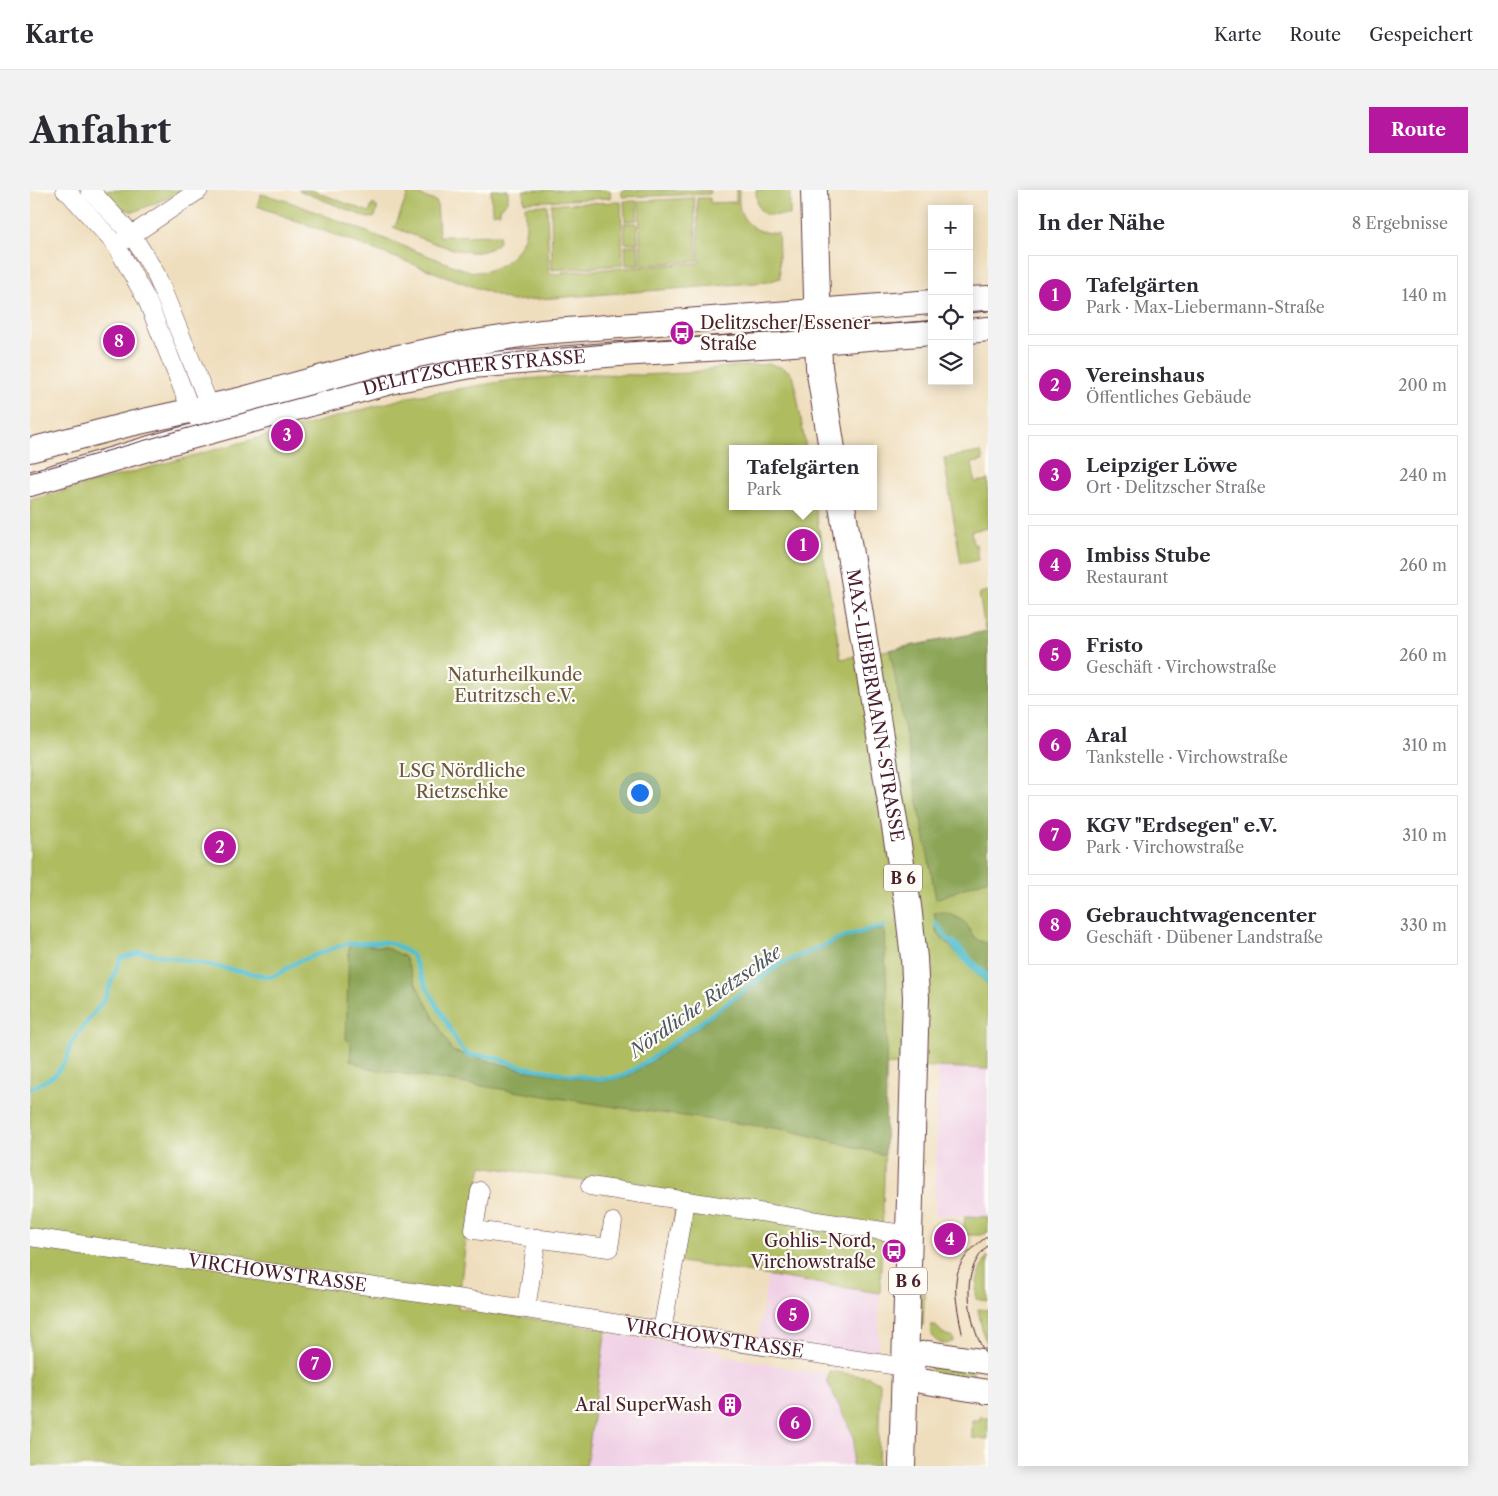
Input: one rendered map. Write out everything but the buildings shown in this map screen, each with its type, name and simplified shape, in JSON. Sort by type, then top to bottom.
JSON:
[{"type":"main road","points":[[814,190],[820,373],[831,445]]},
{"type":"main road","points":[[973,299],[988,298]]},
{"type":"main road","name":"DELITZSCHER STRASSE","points":[[30,450],[130,424],[201,409],[385,360],[455,345],[541,332],[928,302]]},
{"type":"main road","points":[[973,331],[988,329]]},
{"type":"main road","name":"DELITZSCHER STRASSE","points":[[30,484],[398,380],[471,366],[619,354],[928,334]]},
{"type":"main road","name":"MAX-LIEBERMANN-STRASSE","points":[[843,510],[908,906],[914,958],[916,1006],[902,1466]]},
{"type":"main road","points":[[905,1367],[922,1354],[937,1354],[988,1362]]},
{"type":"main road","name":"VIRCHOWSTRASSE","points":[[905,1367],[921,1381],[988,1392]]},
{"type":"street","points":[[65,190],[116,245],[201,409],[211,416],[208,433]]},
{"type":"street","points":[[90,190],[132,235],[156,274],[201,409]]},
{"type":"street","points":[[116,245],[199,190]]},
{"type":"street","points":[[590,1186],[910,1235]]},
{"type":"street","points":[[480,1191],[474,1230],[609,1248],[613,1222]]},
{"type":"street","points":[[662,1331],[684,1201]]},
{"type":"street","name":"VIRCHOWSTRASSE","points":[[30,1237],[905,1367]]},
{"type":"street","points":[[526,1310],[537,1238]]},
{"type":"shaded area","points":[[938,1066],[988,1069],[988,1217],[935,1215]]},
{"type":"shaded area","points":[[768,1276],[880,1293],[878,1357],[758,1338]]},
{"type":"shaded area","points":[[605,1333],[723,1351],[722,1355],[809,1372],[869,1377],[878,1466],[586,1466]]},
{"type":"green space","points":[[96,190],[181,190],[175,195],[133,212],[106,202]]},
{"type":"green space","points":[[298,190],[311,190],[369,212],[373,204],[377,207],[375,217],[368,218]]},
{"type":"green space","points":[[491,190],[508,190],[508,200],[500,209],[500,213],[492,213]]},
{"type":"green space","points":[[523,190],[610,190],[611,198],[524,202]]},
{"type":"green space","points":[[622,190],[710,190],[710,194],[622,197]]},
{"type":"green space","points":[[736,190],[739,190],[739,208],[746,221],[760,231],[778,233],[780,278],[768,282],[512,301],[257,206],[261,194],[285,200],[466,270],[483,272],[498,267],[505,262],[521,244],[525,233],[525,206],[547,205],[549,273],[562,274],[562,272],[699,263],[697,198],[710,198],[710,203],[736,202]]},
{"type":"green space","points":[[756,190],[790,190],[790,215],[769,215],[761,211],[758,206]]},
{"type":"green space","points":[[409,191],[437,202],[439,236],[499,235],[499,242],[485,251],[470,252],[436,244],[393,227],[396,224]]},
{"type":"green space","points":[[694,198],[697,261],[641,265],[639,201]]},
{"type":"green space","points":[[624,201],[637,201],[637,220],[625,221]]},
{"type":"green space","points":[[621,202],[623,265],[552,270],[551,204]]},
{"type":"green space","points":[[624,223],[637,223],[638,243],[625,243]]},
{"type":"green space","points":[[638,245],[639,265],[626,265],[625,246]]},
{"type":"green space","name":"LSG Nördliche Rietzschke","points":[[769,364],[787,370],[794,378],[805,445],[729,445],[729,510],[816,510],[841,659],[988,631],[988,1069],[886,1065],[880,1293],[668,1260],[678,1195],[482,1166],[467,1230],[458,1308],[606,1329],[586,1466],[30,1466],[30,500],[409,397],[512,380],[594,374],[688,373],[715,368]]},
{"type":"green space","points":[[981,452],[983,461],[972,463],[975,482],[988,480],[988,528],[971,531],[973,544],[976,544],[978,560],[961,564],[944,458]]},
{"type":"green space","points":[[988,591],[988,629],[985,629],[979,593]]},
{"type":"green space","points":[[988,631],[988,879],[936,899],[890,650]]},
{"type":"green space","points":[[943,912],[962,920],[973,936],[988,943],[988,985],[936,932],[934,913]]},
{"type":"green space","points":[[884,930],[887,997],[885,1155],[789,1130],[616,1107],[366,1068],[350,1060],[351,1044],[346,1039],[349,946],[385,947],[405,957],[416,984],[452,1051],[523,1070],[598,1081],[627,1077],[654,1060],[781,965],[845,938]]},
{"type":"green space","points":[[965,1216],[988,1217],[988,1232],[982,1235],[963,1235]]},
{"type":"green space","points":[[988,1256],[988,1301],[976,1299],[976,1287],[978,1276]]},
{"type":"green space","points":[[920,1279],[925,1279],[923,1325],[920,1325]]},
{"type":"green space","points":[[978,1309],[988,1310],[986,1333],[988,1333],[988,1345],[983,1334]]},
{"type":"green space","points":[[931,1325],[935,1325],[943,1333],[953,1337],[954,1341],[946,1344],[938,1342],[932,1336]]},
{"type":"green space","points":[[931,1359],[974,1366],[972,1384],[930,1377]]},
{"type":"green space","points":[[829,1371],[869,1377],[880,1383],[878,1466],[852,1466],[854,1437],[827,1381]]},
{"type":"green space","points":[[980,1416],[988,1417],[988,1439],[972,1438],[972,1420],[980,1420]]},
{"type":"waterway","name":"Nördliche Rietzschke","points":[[936,923],[960,955],[988,982]]},
{"type":"waterway","name":"Nördliche Rietzschke","points":[[30,1089],[54,1076],[67,1059],[71,1043],[105,998],[121,958],[142,952],[270,977],[297,962],[345,944],[386,942],[396,945],[412,955],[425,984],[460,1047],[468,1055],[489,1056],[523,1067],[598,1079],[625,1075],[652,1058],[780,964],[843,937],[884,927]]},
{"type":"waterway","name":"Nördliche Rietzschke","points":[[953,941],[988,977]]},
{"type":"tram line","points":[[973,313],[988,311]]},
{"type":"tram line","points":[[30,473],[392,373],[446,362],[520,352],[628,342],[928,321]]},
{"type":"tram line","points":[[962,1333],[957,1303],[956,1279],[965,1257],[988,1236]]},
{"type":"tram line","points":[[988,1245],[974,1265],[969,1289],[969,1301],[974,1326],[988,1357]]},
{"type":"place","name":"Delitzscher/Essener Straße","points":[[682,333]]},
{"type":"place","name":"Gebrauchtwagencenter","points":[[119,341]]},
{"type":"place","name":"Leipziger Löwe","points":[[287,435]]},
{"type":"place","name":"Tafelgärten","points":[[803,545]]},
{"type":"place","name":"Vereinshaus","points":[[220,847]]},
{"type":"place","name":"Imbiss Stube","points":[[950,1239]]},
{"type":"place","name":"Gohlis-Nord, Virchowstraße","points":[[894,1251]]},
{"type":"place","name":"Fristo","points":[[793,1315]]},
{"type":"place","name":"KGV \"Erdsegen\" e.V.","points":[[315,1364]]},
{"type":"place","name":"Aral SuperWash","points":[[730,1405]]},
{"type":"place","name":"Aral","points":[[795,1423]]},
{"type":"park label","name":"Naturheilkunde Eutritzsch e.V.","points":[[515,685]]}]
